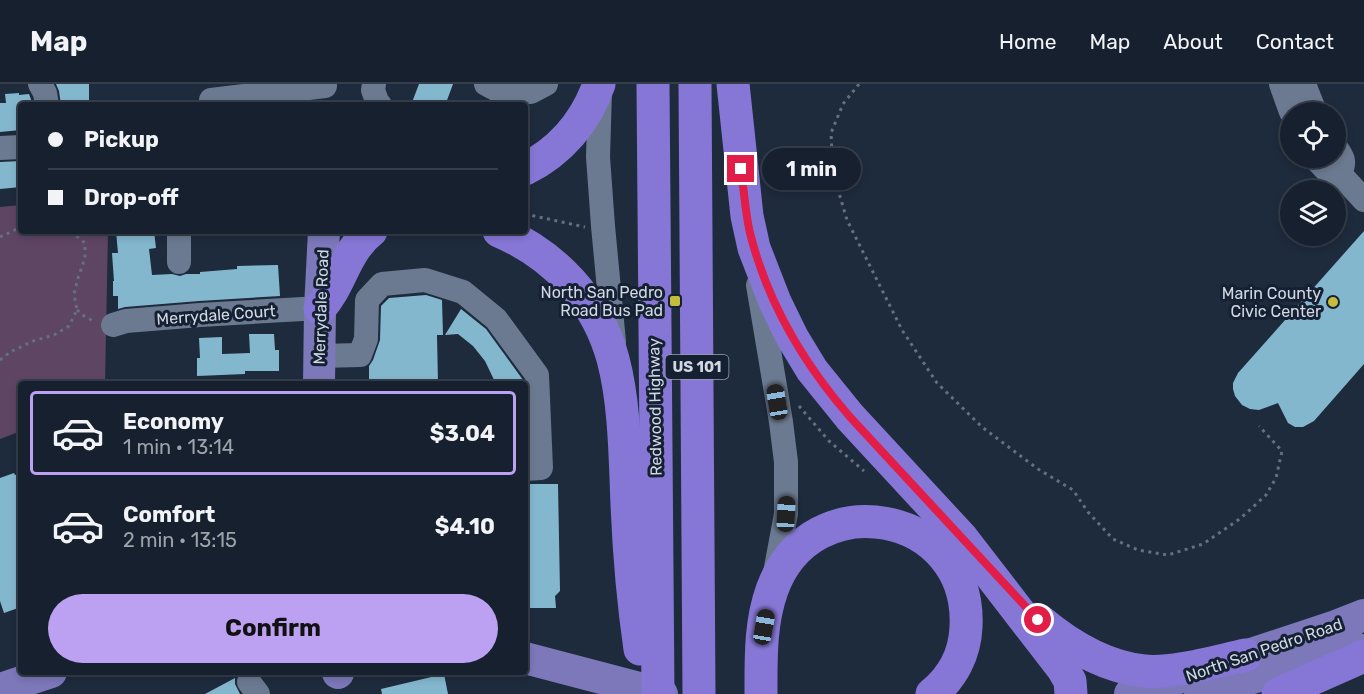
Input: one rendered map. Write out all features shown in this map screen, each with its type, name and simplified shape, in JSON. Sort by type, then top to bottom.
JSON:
[{"type":"highway","points":[[528,167],[550,153],[571,134],[588,110],[600,84]]},
{"type":"highway","name":"Redwood Highway","points":[[652,84],[648,636],[660,694]]},
{"type":"highway","name":"US 101","points":[[695,84],[699,694]]},
{"type":"highway","points":[[733,84],[747,216],[754,248],[775,302],[792,337],[824,386],[850,417],[1038,620],[1071,645],[1104,661],[1144,671],[1176,669],[1246,655]]},
{"type":"highway","points":[[320,308],[327,301],[350,254],[367,234]]},
{"type":"highway","points":[[505,234],[539,253],[562,272],[591,309],[608,343],[620,399],[631,568],[648,636],[646,694]]},
{"type":"highway","points":[[761,680],[763,636],[774,585],[798,548],[820,532],[845,523],[862,521],[888,523],[912,531],[926,540],[946,559],[956,575],[965,602],[966,630],[960,655],[947,679],[932,694]]},
{"type":"highway","points":[[962,538],[1059,662],[1070,681],[1071,694]]},
{"type":"highway","points":[[1278,694],[1364,656]]},
{"type":"main road","name":"Merrydale Road","points":[[319,370],[324,234]]},
{"type":"main road","name":"North San Pedro Road","points":[[1130,694],[1364,615]]},
{"type":"main road","name":"North San Pedro Road","points":[[1200,694],[1364,644]]},
{"type":"main road","points":[[528,659],[660,694]]},
{"type":"main road","points":[[0,689],[42,675]]},
{"type":"street","points":[[40,84],[46,102]]},
{"type":"street","points":[[374,84],[373,90],[377,102]]},
{"type":"street","points":[[493,93],[531,92],[546,84]]},
{"type":"street","points":[[600,84],[598,127],[600,178],[608,289],[620,399]]},
{"type":"street","points":[[1281,84],[1287,102]]},
{"type":"street","points":[[1304,84],[1311,102]]},
{"type":"street","points":[[211,100],[326,92]]},
{"type":"street","points":[[0,148],[18,147]]},
{"type":"street","points":[[1324,168],[1329,173],[1340,174],[1364,200]]},
{"type":"street","points":[[1340,174],[1343,168]]},
{"type":"street","points":[[747,216],[787,471],[786,514],[768,608]]},
{"type":"street","points":[[179,234],[179,262]]},
{"type":"street","points":[[319,370],[360,355],[366,339],[367,300],[382,284],[425,279],[464,292],[496,319],[537,375],[541,468],[528,469]]},
{"type":"street","name":"Merrydale Court","points":[[113,325],[126,321],[320,308]]},
{"type":"street","points":[[338,675],[340,694]]},
{"type":"path","points":[[859,84],[843,104],[831,133],[833,173],[847,220],[902,330],[937,383],[982,427],[1038,469],[1073,489],[1088,512],[1113,539],[1138,550],[1168,555],[1203,544],[1241,518],[1266,495],[1276,478],[1282,451],[1259,426]]},
{"type":"path","points":[[528,215],[589,228]]},
{"type":"path","points":[[0,237],[18,228]]},
{"type":"path","points":[[0,360],[10,352],[33,341],[54,335],[69,326],[77,310],[74,294],[85,258],[85,243],[74,234]]},
{"type":"shaded area","points":[[18,205],[18,234],[108,234],[105,381],[18,381],[18,432],[0,439],[0,207]]},
{"type":"building","points":[[56,84],[89,84],[89,102],[61,102]]},
{"type":"building","points":[[419,84],[453,84],[446,102],[439,100],[439,102],[412,102]]},
{"type":"building","points":[[5,94],[29,94],[32,102],[18,102],[18,130],[0,132],[0,103],[6,103]]},
{"type":"building","points":[[18,161],[18,187],[0,189],[0,162]]},
{"type":"building","name":"Marin County Civic Center","points":[[1364,231],[1364,364],[1314,421],[1303,427],[1295,427],[1288,423],[1278,403],[1259,410],[1242,405],[1233,389],[1238,373]]},
{"type":"building","points":[[116,234],[154,234],[156,248],[149,249],[152,275],[180,276],[237,269],[237,266],[278,265],[280,296],[118,309],[118,296],[113,296],[112,253],[118,253]]},
{"type":"building","points":[[426,295],[442,300],[443,335],[437,335],[438,381],[369,381],[369,366],[380,340],[381,306],[389,298]]},
{"type":"building","points":[[461,309],[486,329],[523,381],[495,381],[485,361],[473,346],[458,334],[445,335]]},
{"type":"building","points":[[249,334],[274,334],[275,350],[279,350],[279,371],[245,371],[245,374],[197,376],[197,358],[200,358],[199,338],[222,337],[222,354],[250,353]]},
{"type":"building","points":[[14,473],[18,474],[18,608],[4,613],[0,601],[0,478]]},
{"type":"building","points":[[528,484],[558,484],[560,591],[555,596],[556,608],[529,608]]},
{"type":"building","points":[[444,675],[448,694],[382,694],[381,689]]},
{"type":"building","points":[[235,678],[240,694],[205,694]]},
{"type":"place","name":"North San Pedro Road Bus Pad","points":[[675,301]]},
{"type":"place","name":"Marin County Civic Center","points":[[1333,302]]},
{"type":"route","points":[[741,169],[754,248],[775,302],[802,354],[836,402],[1038,620]]}]
